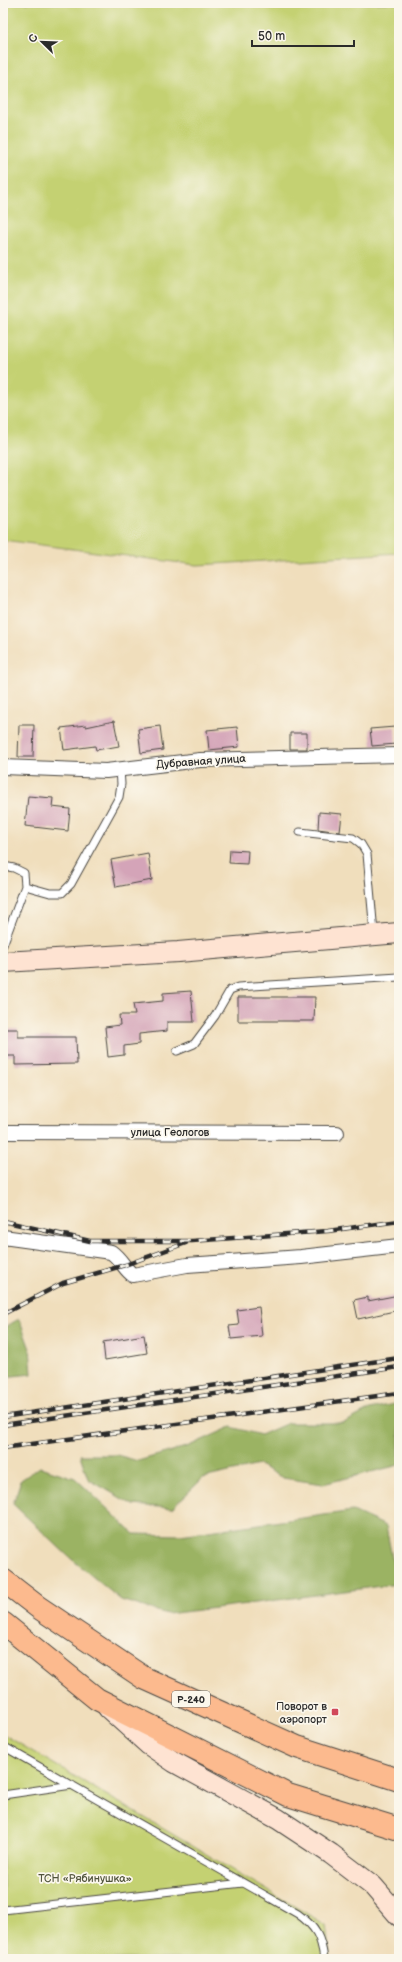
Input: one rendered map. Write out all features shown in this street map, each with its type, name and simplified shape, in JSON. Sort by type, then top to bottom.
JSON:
[{"type":"highway","name":"Р-240","points":[[3,1580],[38,1607],[144,1678],[297,1746],[399,1780]]},
{"type":"highway","points":[[3,1623],[97,1699],[288,1796],[399,1830]]},
{"type":"main road","points":[[3,962],[178,952],[391,936]]},
{"type":"main road","points":[[97,1699],[149,1745],[174,1762],[278,1819],[331,1854],[373,1886],[399,1916]]},
{"type":"street","name":"Дубравная улица","points":[[3,767],[106,771],[200,760],[399,755]]},
{"type":"street","name":"улица Геологов","points":[[3,1132],[337,1133]]},
{"type":"street","points":[[3,1237],[111,1252],[118,1257],[133,1275],[187,1266],[301,1257],[399,1246]]},
{"type":"lane","points":[[25,886],[50,893],[62,893],[71,884],[119,797],[121,784],[120,769]]},
{"type":"lane","points":[[300,832],[353,838],[362,844],[367,854],[391,936]]},
{"type":"lane","points":[[3,866],[14,868],[24,873],[25,886],[3,945]]},
{"type":"lane","points":[[177,1051],[194,1044],[215,1016],[230,990],[238,987],[399,977]]},
{"type":"lane","points":[[3,1746],[310,1923],[319,1936],[324,1959]]},
{"type":"lane","points":[[3,1795],[72,1785]]},
{"type":"lane","points":[[3,1910],[243,1883]]},
{"type":"green space","points":[[3,3],[399,3],[399,553],[197,565],[3,540]]},
{"type":"green space","points":[[19,1319],[30,1349],[32,1374],[3,1377],[3,1328]]},
{"type":"green space","points":[[399,1403],[399,1465],[323,1484],[283,1478],[259,1465],[203,1478],[172,1508],[133,1505],[88,1479],[80,1455],[117,1455],[138,1461],[189,1446],[231,1427],[261,1435],[288,1423],[344,1423],[370,1409]]},
{"type":"green space","points":[[40,1467],[75,1478],[134,1534],[180,1535],[353,1511],[386,1526],[397,1584],[167,1614],[121,1600],[69,1557],[13,1504],[21,1480]]},
{"type":"green space","name":"ТСН «Рябинушка»","points":[[3,1734],[326,1925],[330,1959],[3,1959]]},
{"type":"building","points":[[114,721],[119,746],[96,750],[95,746],[64,750],[61,728],[86,725],[86,727]]},
{"type":"building","points":[[19,725],[34,725],[33,757],[18,757]]},
{"type":"building","points":[[160,726],[163,750],[141,753],[138,729]]},
{"type":"building","points":[[237,727],[239,747],[209,750],[207,730]]},
{"type":"building","points":[[395,727],[396,744],[372,746],[370,729]]},
{"type":"building","points":[[290,733],[307,733],[307,749],[290,749]]},
{"type":"building","points":[[28,796],[53,798],[52,807],[70,809],[68,831],[25,826]]},
{"type":"building","points":[[319,812],[342,814],[340,832],[318,829]]},
{"type":"building","points":[[230,850],[248,851],[247,864],[229,863]]},
{"type":"building","points":[[148,853],[152,880],[116,887],[111,860]]},
{"type":"building","points":[[191,991],[194,1022],[167,1022],[167,1031],[139,1034],[139,1044],[124,1046],[124,1055],[108,1057],[105,1027],[120,1025],[119,1015],[135,1015],[133,1004],[163,1001],[163,993]]},
{"type":"building","points":[[238,997],[315,997],[314,1021],[238,1021]]},
{"type":"building","points":[[3,1029],[18,1029],[18,1037],[76,1037],[77,1064],[15,1065],[15,1056],[3,1056]]},
{"type":"building","points":[[399,1295],[399,1310],[358,1319],[354,1300],[368,1297],[368,1301]]},
{"type":"building","points":[[259,1307],[262,1336],[231,1339],[229,1326],[239,1325],[237,1310]]},
{"type":"building","points":[[144,1335],[147,1353],[105,1360],[103,1342]]},
{"type":"railway","points":[[3,1221],[90,1241],[192,1241],[328,1231],[399,1221]]},
{"type":"railway","points":[[3,1314],[63,1283],[125,1265],[186,1243]]},
{"type":"railway","points":[[3,1417],[399,1358]]},
{"type":"railway","points":[[3,1425],[399,1367]]},
{"type":"railway","points":[[3,1448],[399,1393]]},
{"type":"place","name":"Поворот в аэропорт","points":[[335,1712]]}]
